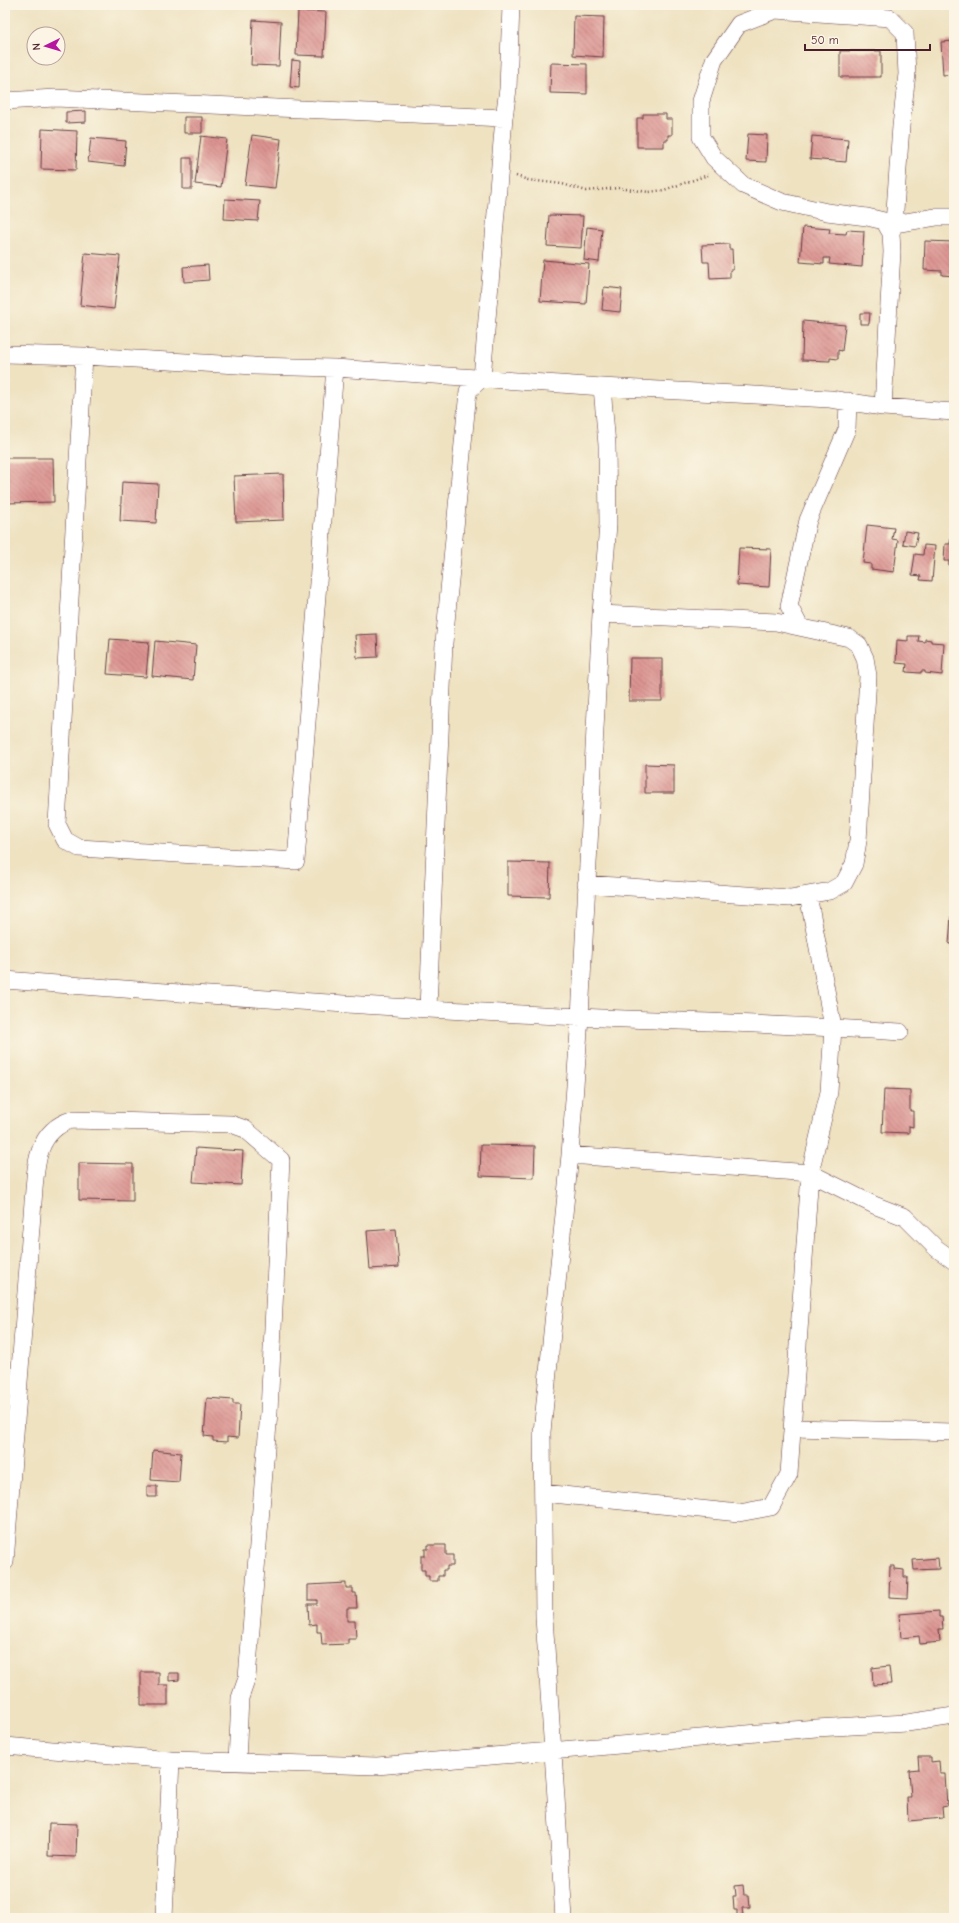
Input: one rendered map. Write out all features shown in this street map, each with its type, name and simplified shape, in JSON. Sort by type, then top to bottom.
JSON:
[{"type":"street","points":[[428,1008],[444,643],[468,391],[482,378],[504,118],[508,89],[511,5]]},
{"type":"street","points":[[883,407],[892,229],[907,74],[905,33],[890,18],[763,9],[739,24],[714,60],[701,101],[701,137],[714,158],[742,185],[782,202],[827,212],[867,216],[884,221],[892,229]]},
{"type":"street","points":[[5,101],[55,98],[504,118]]},
{"type":"street","points":[[892,229],[936,217],[954,217]]},
{"type":"street","points":[[5,354],[84,356],[254,366],[335,368],[602,387],[848,401],[883,407],[954,412]]},
{"type":"street","points":[[84,356],[57,824],[65,840],[79,848],[296,861],[335,368]]},
{"type":"street","points":[[564,1918],[544,1617],[542,1432],[570,1155],[580,1017],[601,614],[608,524],[607,445],[602,387]]},
{"type":"street","points":[[800,627],[789,606],[808,520],[846,429],[848,401]]},
{"type":"street","points":[[586,884],[790,898],[830,891],[844,883],[854,864],[858,841],[868,676],[865,658],[859,644],[849,638],[776,622],[601,614]]},
{"type":"street","points":[[543,1493],[739,1513],[771,1508],[789,1474],[810,1173],[829,1092],[833,1027],[808,894]]},
{"type":"street","points":[[5,980],[197,995],[580,1017],[833,1027],[900,1032]]},
{"type":"street","points":[[5,1562],[32,1202],[40,1147],[52,1131],[62,1123],[71,1120],[162,1124],[225,1124],[241,1126],[281,1160],[269,1412],[247,1678],[240,1698],[237,1762]]},
{"type":"street","points":[[570,1155],[810,1173],[874,1205],[905,1216],[936,1248],[954,1261]]},
{"type":"street","points":[[793,1428],[954,1432]]},
{"type":"street","points":[[5,1746],[171,1760],[377,1766],[816,1728],[907,1723],[954,1716]]},
{"type":"street","points":[[164,1918],[171,1760]]},
{"type":"path","points":[[500,171],[528,180],[562,184],[587,191],[618,188],[649,192],[664,190],[707,175],[732,174]]},
{"type":"building","points":[[298,11],[326,12],[324,56],[296,55]]},
{"type":"building","points":[[574,16],[604,17],[603,57],[573,55]]},
{"type":"building","points":[[253,20],[281,22],[279,66],[251,65]]},
{"type":"building","points":[[954,41],[954,74],[943,75],[941,42]]},
{"type":"building","points":[[840,51],[881,51],[881,77],[840,77]]},
{"type":"building","points":[[292,60],[300,61],[299,88],[290,87]]},
{"type":"building","points":[[551,63],[587,64],[587,94],[550,93]]},
{"type":"building","points":[[86,111],[86,122],[66,123],[66,112]]},
{"type":"building","points":[[643,114],[666,114],[666,119],[672,119],[672,135],[668,135],[668,140],[664,140],[664,147],[637,147],[637,118],[643,118]]},
{"type":"building","points":[[184,117],[202,117],[202,133],[184,133]]},
{"type":"building","points":[[42,129],[77,131],[76,170],[41,169]]},
{"type":"building","points":[[748,134],[767,135],[766,162],[746,161]]},
{"type":"building","points":[[252,135],[281,139],[275,188],[245,185]]},
{"type":"building","points":[[201,136],[227,139],[221,187],[195,184]]},
{"type":"building","points":[[812,136],[848,139],[846,162],[810,159]]},
{"type":"building","points":[[91,138],[126,141],[124,166],[88,162]]},
{"type":"building","points":[[183,158],[192,158],[192,189],[183,189]]},
{"type":"building","points":[[225,199],[260,201],[258,221],[224,219]]},
{"type":"building","points":[[549,215],[583,216],[581,248],[547,246]]},
{"type":"building","points":[[587,227],[602,229],[599,262],[584,260]]},
{"type":"building","points":[[803,227],[830,229],[829,233],[846,234],[847,230],[864,231],[862,267],[829,264],[830,258],[824,258],[824,264],[800,262]]},
{"type":"building","points":[[925,241],[954,242],[954,276],[942,275],[942,271],[924,270]]},
{"type":"building","points":[[729,244],[729,249],[732,249],[733,270],[730,270],[730,278],[710,279],[709,262],[703,262],[702,245]]},
{"type":"building","points":[[85,253],[120,256],[114,309],[80,305]]},
{"type":"building","points":[[543,260],[589,264],[586,304],[540,301]]},
{"type":"building","points":[[208,265],[209,280],[184,282],[183,267]]},
{"type":"building","points":[[604,287],[622,289],[620,312],[602,310]]},
{"type":"building","points":[[860,313],[870,313],[869,324],[860,324]]},
{"type":"building","points":[[803,321],[845,325],[842,351],[838,350],[838,359],[830,358],[830,361],[802,360]]},
{"type":"building","points":[[5,458],[53,458],[54,502],[5,503]]},
{"type":"building","points":[[283,474],[284,520],[236,522],[234,476]]},
{"type":"building","points":[[122,482],[158,484],[156,523],[120,521]]},
{"type":"building","points":[[867,525],[894,528],[892,539],[898,540],[894,572],[871,569],[871,564],[863,563]]},
{"type":"building","points":[[905,531],[918,533],[915,546],[903,544]]},
{"type":"building","points":[[951,537],[954,538],[954,565],[949,565],[949,561],[944,561],[945,544],[950,544]]},
{"type":"building","points":[[924,545],[935,546],[932,581],[920,580],[921,576],[912,575],[915,554],[923,555]]},
{"type":"building","points":[[739,548],[771,549],[769,587],[737,585]]},
{"type":"building","points":[[377,634],[378,657],[357,658],[355,635]]},
{"type":"building","points":[[908,636],[919,636],[918,641],[925,642],[925,639],[931,640],[931,642],[944,643],[942,675],[925,673],[925,671],[921,671],[921,673],[906,672],[907,664],[896,663],[897,640],[908,641]]},
{"type":"building","points":[[110,639],[149,642],[146,677],[107,674]]},
{"type":"building","points":[[155,641],[196,645],[193,680],[152,676]]},
{"type":"building","points":[[630,658],[662,658],[662,701],[629,701]]},
{"type":"building","points":[[645,764],[674,765],[674,793],[645,793]]},
{"type":"building","points":[[508,862],[550,863],[549,897],[508,896]]},
{"type":"building","points":[[951,917],[954,918],[954,947],[952,947],[952,944],[949,944]]},
{"type":"building","points":[[884,1089],[910,1090],[910,1111],[913,1111],[913,1127],[909,1126],[909,1133],[882,1132]]},
{"type":"building","points":[[481,1145],[535,1146],[534,1178],[480,1176]]},
{"type":"building","points":[[196,1148],[243,1151],[241,1185],[193,1182]]},
{"type":"building","points":[[79,1163],[133,1164],[133,1201],[79,1200]]},
{"type":"building","points":[[396,1229],[399,1267],[370,1269],[367,1231]]},
{"type":"building","points":[[207,1398],[233,1400],[233,1404],[240,1404],[238,1438],[227,1437],[227,1442],[213,1441],[213,1437],[204,1436]]},
{"type":"building","points":[[153,1450],[181,1453],[179,1482],[151,1480]]},
{"type":"building","points":[[147,1486],[157,1486],[157,1497],[147,1497]]},
{"type":"building","points":[[428,1545],[446,1545],[446,1555],[453,1555],[453,1566],[447,1566],[447,1570],[443,1570],[443,1576],[438,1576],[438,1581],[429,1581],[429,1576],[425,1576],[425,1570],[421,1570],[421,1556],[425,1556],[425,1549],[428,1549]]},
{"type":"building","points":[[938,1558],[939,1569],[914,1570],[913,1560]]},
{"type":"building","points":[[890,1566],[894,1566],[894,1569],[904,1570],[904,1577],[908,1577],[907,1598],[889,1597]]},
{"type":"building","points":[[346,1583],[346,1588],[353,1588],[353,1593],[356,1593],[357,1608],[347,1608],[347,1621],[355,1621],[356,1639],[348,1639],[348,1644],[322,1645],[321,1632],[317,1632],[317,1624],[309,1625],[308,1604],[317,1604],[317,1600],[308,1600],[308,1585]]},
{"type":"building","points":[[939,1611],[939,1617],[942,1617],[943,1629],[939,1629],[940,1642],[920,1644],[919,1636],[901,1638],[899,1614]]},
{"type":"building","points":[[889,1666],[891,1684],[873,1685],[872,1668]]},
{"type":"building","points":[[141,1672],[159,1672],[159,1685],[168,1685],[168,1705],[141,1705]]},
{"type":"building","points":[[169,1673],[179,1673],[179,1680],[169,1681]]},
{"type":"building","points":[[918,1757],[931,1757],[931,1762],[939,1761],[940,1774],[945,1774],[947,1806],[942,1807],[943,1818],[908,1821],[907,1797],[911,1797],[909,1770],[919,1769]]},
{"type":"building","points":[[49,1823],[77,1824],[76,1857],[48,1856]]},
{"type":"building","points":[[743,1885],[744,1895],[749,1895],[750,1908],[742,1908],[743,1915],[737,1916],[737,1910],[734,1910],[733,1896],[736,1896],[735,1886]]}]
